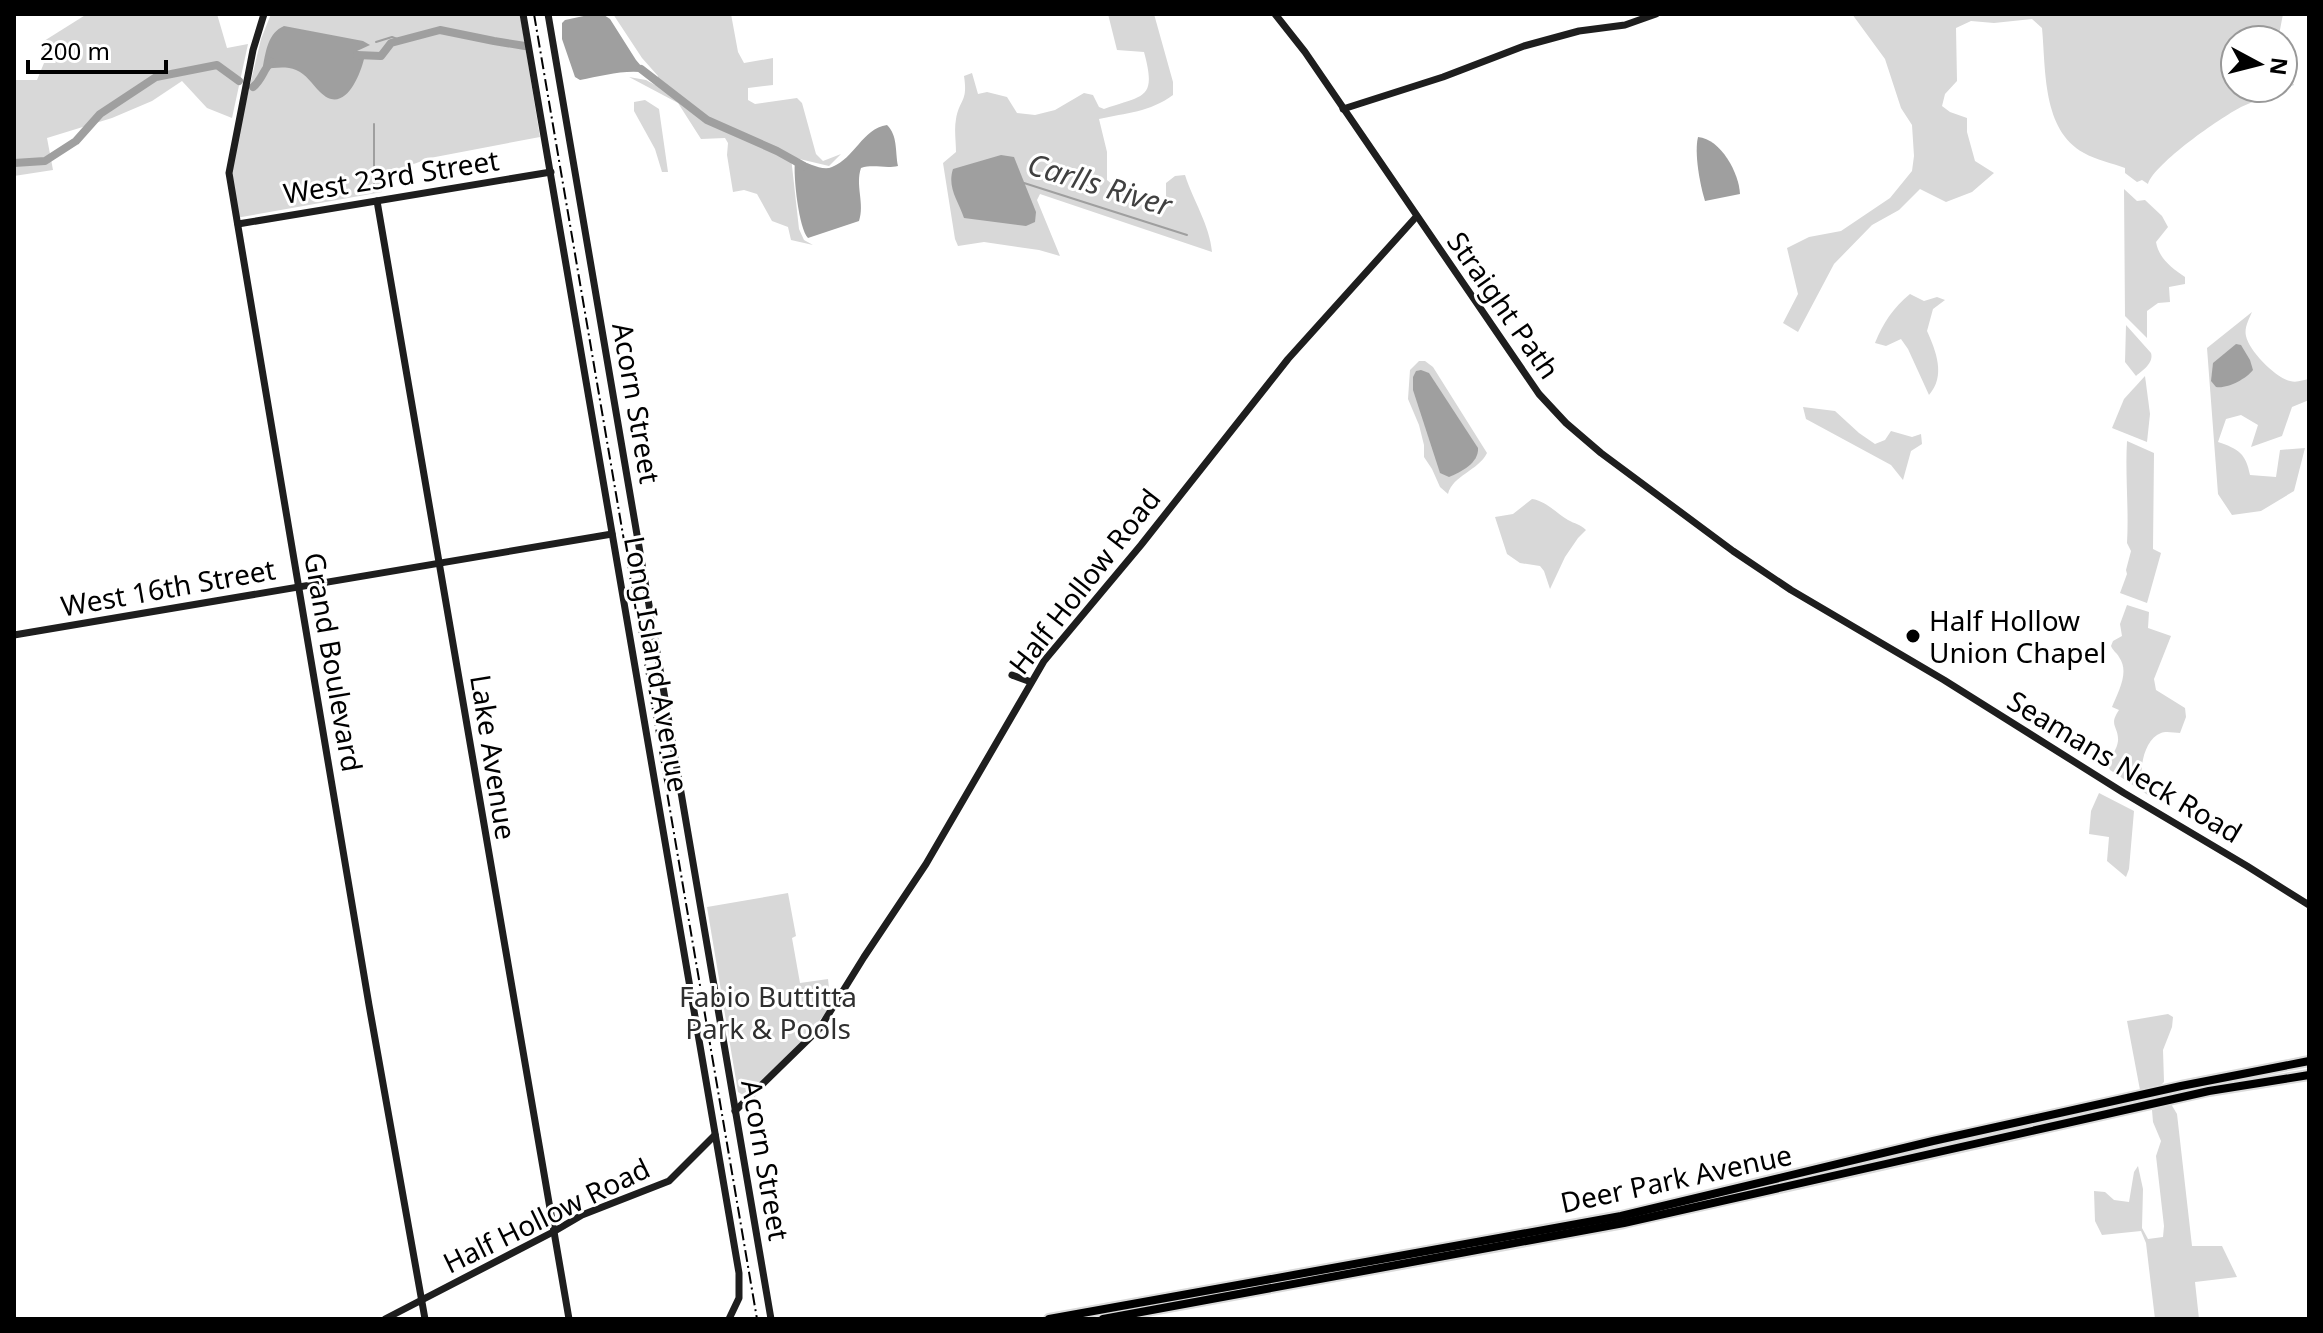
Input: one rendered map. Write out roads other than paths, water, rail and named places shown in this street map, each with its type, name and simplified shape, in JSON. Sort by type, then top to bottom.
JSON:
[{"type":"main road","name":"Deer Park Avenue","points":[[1049,1319],[1096,1315],[1621,1216],[1933,1141],[2309,1061]]},
{"type":"main road","name":"Deer Park Avenue","points":[[1103,1319],[1624,1223],[2209,1091],[2309,1075]]},
{"type":"street","name":"Grand Boulevard","points":[[264,14],[255,43],[229,173],[371,1018],[425,1319]]},
{"type":"street","name":"Long Island Avenue","points":[[523,14],[739,1273],[739,1298],[729,1319]]},
{"type":"street","name":"Acorn Street","points":[[548,14],[771,1319]]},
{"type":"street","name":"Straight Path","points":[[1275,14],[1305,52],[1539,394],[1601,453],[1755,565]]},
{"type":"street","points":[[1343,109],[1443,77],[1524,46],[1579,31],[1625,25],[1656,14]]},
{"type":"street","name":"West 23rd Street","points":[[238,224],[551,172]]},
{"type":"street","name":"Lake Avenue","points":[[377,201],[569,1319]]},
{"type":"street","name":"Half Hollow Road","points":[[735,1111],[820,1028],[926,864],[1044,661],[1141,545],[1288,359],[1416,217]]},
{"type":"street","name":"West 16th Street","points":[[14,635],[612,534]]},
{"type":"street","name":"Seamans Neck Road","points":[[1755,565],[1795,593],[1944,680],[2309,905]]},
{"type":"street","points":[[1012,675],[1031,682]]},
{"type":"street","name":"Half Hollow Road","points":[[385,1319],[582,1215],[669,1181],[715,1135]]},
{"type":"waterway","name":"Carlls River","points":[[357,55],[381,56],[391,43],[440,30],[525,46]]},
{"type":"waterway","points":[[376,42],[392,37],[400,40]]},
{"type":"waterway","name":"Carlls River","points":[[253,87],[271,62]]},
{"type":"waterway","name":"Carlls River","points":[[14,163],[45,161],[76,141],[100,114],[156,77],[217,65],[239,81]]},
{"type":"waterway","name":"Carlls River","points":[[641,69],[707,120],[804,166]]},
{"type":"waterway","points":[[374,124],[374,187]]},
{"type":"waterway","name":"Carlls River","points":[[1024,183],[1187,235]]},
{"type":"railway","points":[[534,14],[757,1319]]},
{"type":"place","name":"Half Hollow Union Chapel","points":[[1913,636]]},
{"type":"park label","name":"Fabio Buttitta Park & Pools","points":[[768,1012]]}]
